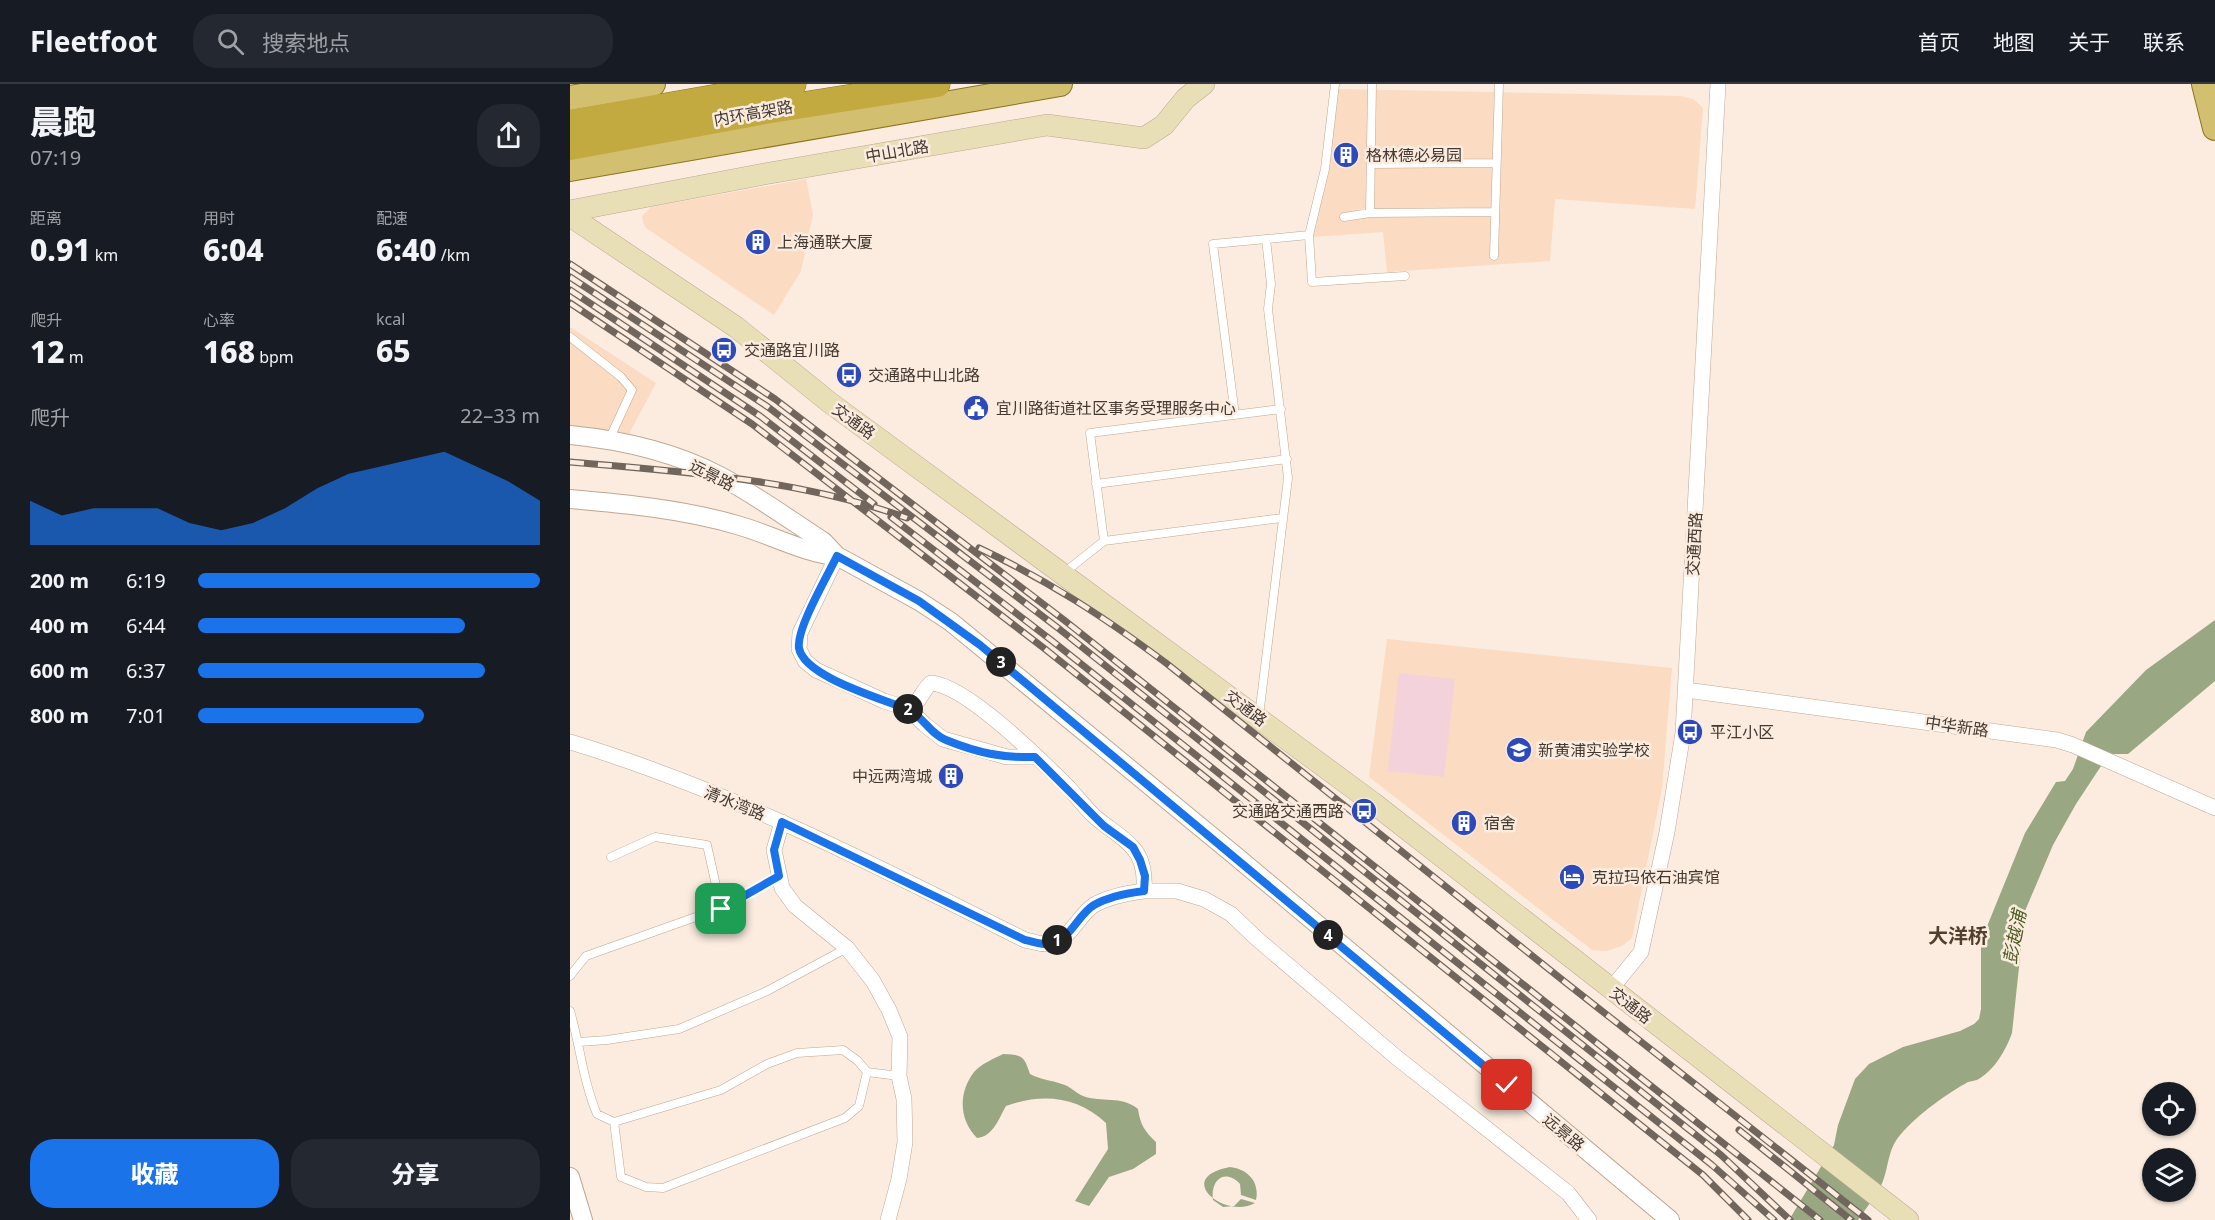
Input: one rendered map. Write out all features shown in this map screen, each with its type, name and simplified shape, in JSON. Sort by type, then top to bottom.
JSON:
[{"type":"highway","name":"内环高架路","points":[[570,123],[793,84]]},
{"type":"highway","name":"内环高架路","points":[[570,147],[765,111],[936,84]]},
{"type":"main road","points":[[570,98],[653,84]]},
{"type":"main road","points":[[570,170],[757,135],[1060,84]]},
{"type":"main road","name":"中山北路","points":[[570,214],[791,170],[1047,125],[1144,138],[1164,125],[1186,98],[1204,84]]},
{"type":"main road","points":[[2204,84],[2215,128]]},
{"type":"main road","name":"交通路","points":[[570,214],[736,327],[829,402],[1259,717],[1908,1220]]},
{"type":"street","name":"交通西路","points":[[1611,988],[1641,952],[1679,764],[1686,690],[1718,84]]},
{"type":"street","name":"远景路","points":[[570,435],[634,445],[677,458],[720,476],[824,542],[837,556],[919,601],[980,645],[1670,1220]]},
{"type":"street","name":"远景路","points":[[570,499],[680,511],[738,525],[820,554],[837,556]]},
{"type":"street","points":[[837,556],[800,633],[799,649],[805,662],[816,670],[884,701],[909,709],[943,740],[1007,758],[1035,757]]},
{"type":"street","points":[[909,709],[915,705],[925,687],[931,683],[941,683],[971,702],[1035,757],[1104,826],[1133,847],[1145,876],[1144,891],[1178,891],[1204,898],[1231,914],[1396,1057],[1568,1193],[1589,1220]]},
{"type":"street","name":"中华新路","points":[[1686,690],[2057,740],[2215,808]]},
{"type":"street","name":"清水湾路","points":[[570,742],[675,778],[782,822],[1025,940],[1050,944],[1069,933],[1080,917],[1094,905],[1132,892],[1144,891]]},
{"type":"street","points":[[782,822],[774,850],[782,888],[795,906],[848,948],[873,981],[889,1010],[900,1037],[899,1076],[904,1099],[905,1142],[888,1220]]},
{"type":"street","points":[[570,1177],[584,1220]]},
{"type":"lane","points":[[1335,84],[1325,168],[1309,235],[1312,282],[1406,276]]},
{"type":"lane","points":[[1370,213],[1372,84]]},
{"type":"lane","points":[[1494,256],[1499,84]]},
{"type":"lane","points":[[1371,164],[1497,163]]},
{"type":"lane","points":[[1344,217],[1370,213],[1495,212]]},
{"type":"lane","points":[[1235,415],[1213,244],[1309,235]]},
{"type":"lane","points":[[1259,717],[1288,478],[1268,309],[1271,284],[1266,239]]},
{"type":"lane","points":[[570,337],[621,376],[632,390],[609,440]]},
{"type":"lane","points":[[1104,541],[1090,433],[1281,409]]},
{"type":"lane","points":[[1096,484],[1287,459]]},
{"type":"lane","points":[[1063,574],[1104,541],[1282,518]]},
{"type":"lane","points":[[611,857],[655,837],[707,845],[721,909]]},
{"type":"lane","points":[[570,976],[586,956],[721,909],[779,876]]},
{"type":"lane","points":[[579,1042],[679,1029],[767,991],[848,948]]},
{"type":"lane","points":[[570,1011],[579,1042],[587,1090],[597,1114],[614,1122],[721,1090],[767,1064],[798,1053],[843,1050],[858,1061],[867,1072],[899,1076]]},
{"type":"lane","points":[[614,1122],[621,1177],[646,1187],[663,1188],[845,1118],[859,1106],[867,1072]]},
{"type":"shaded area","points":[[1338,89],[1680,96],[1693,99],[1703,108],[1695,209],[1555,199],[1550,261],[1387,272],[1383,232],[1312,237],[1328,169]]},
{"type":"shaded area","points":[[806,179],[813,214],[801,271],[774,315],[646,228],[643,222],[642,216],[651,207]]},
{"type":"shaded area","points":[[570,327],[656,383],[629,434],[570,425]]},
{"type":"shaded area","name":"新黄浦实验学校","points":[[1387,639],[1672,668],[1662,788],[1632,938],[1622,946],[1607,951],[1592,950],[1369,777]]},
{"type":"shaded area","points":[[1399,673],[1455,679],[1444,777],[1388,771]]},
{"type":"water","name":"彭越浦","points":[[2215,620],[2215,681],[2128,754],[2109,754],[2076,804],[2053,845],[2025,911],[2012,1033],[1999,1059],[1983,1076],[1968,1082],[1942,1098],[1901,1134],[1891,1151],[1881,1186],[1858,1220],[1789,1220],[1834,1145],[1838,1125],[1855,1079],[1869,1064],[1903,1047],[1960,1031],[1979,1019],[1981,948],[1988,924],[2025,833],[2056,782],[2065,781],[2073,769],[2086,732],[2146,670]]},
{"type":"water","points":[[1003,1054],[1019,1056],[1026,1063],[1030,1074],[1065,1085],[1083,1096],[1132,1105],[1138,1109],[1144,1127],[1156,1142],[1156,1154],[1133,1169],[1109,1177],[1089,1206],[1075,1201],[1108,1149],[1106,1123],[1095,1114],[1071,1102],[1059,1099],[1033,1099],[1006,1106],[991,1131],[977,1138],[964,1115],[965,1089],[977,1069]]},
{"type":"water","points":[[1230,1167],[1247,1173],[1256,1187],[1256,1200],[1241,1195],[1240,1184],[1234,1179],[1220,1178],[1214,1187],[1213,1198],[1205,1188],[1205,1180],[1213,1172]]},
{"type":"water","points":[[1213,1198],[1219,1202],[1232,1206],[1223,1207]]},
{"type":"water","points":[[1241,1199],[1255,1203],[1243,1207],[1232,1206]]},
{"type":"railway","points":[[570,264],[775,399],[1064,620],[1820,1220]]},
{"type":"railway","points":[[570,277],[768,407],[1058,628],[1721,1155],[1790,1220]]},
{"type":"railway","points":[[570,290],[760,416],[874,504]]},
{"type":"railway","points":[[570,303],[752,424],[1045,649],[1703,1175],[1748,1220]]},
{"type":"railway","points":[[570,462],[741,479],[825,494],[907,518]]},
{"type":"railway","points":[[891,517],[1051,640],[1712,1165],[1774,1220]]},
{"type":"railway","points":[[979,548],[1029,573],[1076,601],[1166,663],[1565,982],[1868,1220]]},
{"type":"railway","points":[[1739,1130],[1851,1220]]},
{"type":"place","name":"格林德必易园","points":[[1346,155]]},
{"type":"place","name":"上海通联大厦","points":[[758,242]]},
{"type":"place","name":"交通路宜川路","points":[[724,350]]},
{"type":"place","name":"交通路中山北路","points":[[849,375]]},
{"type":"place","name":"宜川路街道社区事务受理服务中心","points":[[976,408]]},
{"type":"place","name":"平江小区","points":[[1690,732]]},
{"type":"place","name":"新黄浦实验学校","points":[[1519,750]]},
{"type":"place","name":"中远两湾城","points":[[951,776]]},
{"type":"place","name":"交通路交通西路","points":[[1364,811]]},
{"type":"place","name":"宿舍","points":[[1464,823]]},
{"type":"place","name":"克拉玛依石油宾馆","points":[[1572,877]]},
{"type":"district","name":"大洋桥","points":[[1958,936]]},
{"type":"route","points":[[721,909],[779,876],[774,850],[782,822],[1025,940],[1050,944],[1069,933],[1080,917],[1094,905],[1132,892],[1144,891],[1145,876],[1133,847],[1104,826],[1035,757],[1007,758],[943,740],[909,709],[866,694],[816,670],[805,662],[799,649],[800,633],[837,556],[887,582],[951,622],[1238,858],[1507,1085]]}]
